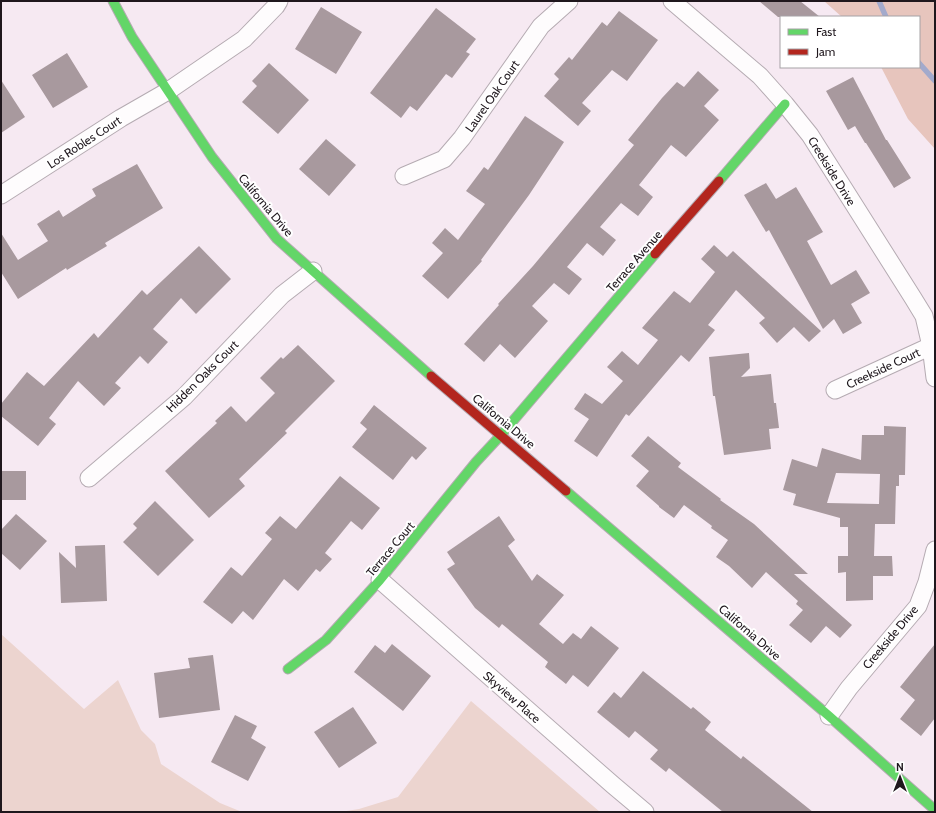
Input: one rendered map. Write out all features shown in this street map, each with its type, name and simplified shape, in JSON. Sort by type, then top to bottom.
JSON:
[{"type":"street","name":"California Drive","points":[[113,1],[132,36],[212,157],[277,238],[400,349],[829,716],[935,810]]},
{"type":"street","name":"Los Robles Court","points":[[1,195],[121,118],[168,91],[244,39],[279,1]]},
{"type":"street","name":"Laurel Oak Court","points":[[404,176],[444,159],[462,138],[541,26],[569,1]]},
{"type":"street","name":"Creekside Drive","points":[[672,1],[760,76],[810,135],[924,316],[931,346],[935,378]]},
{"type":"street","name":"Terrace Avenue","points":[[501,435],[785,104]]},
{"type":"street","name":"Hidden Oaks Court","points":[[89,478],[184,397],[282,295],[313,271]]},
{"type":"street","name":"Creekside Court","points":[[835,390],[931,346]]},
{"type":"street","name":"Terrace Court","points":[[288,669],[326,640],[380,580],[476,462],[501,435]]},
{"type":"street","name":"Creekside Drive","points":[[829,716],[848,688],[918,606],[928,582],[935,550]]},
{"type":"street","name":"Skyview Place","points":[[380,580],[612,786],[645,812]]},
{"type":"shaded area","points":[[824,1],[935,1],[935,149],[908,119],[882,68],[920,68],[920,16],[841,16]]},
{"type":"shaded area","points":[[1,634],[84,709],[118,680],[141,730],[155,744],[161,764],[220,803],[242,812],[1,812]]},
{"type":"shaded area","points":[[471,701],[600,812],[340,812],[359,809],[398,797]]},
{"type":"building","points":[[759,1],[800,1],[819,16],[780,16],[778,17]]},
{"type":"building","points":[[321,7],[362,32],[336,74],[295,49]]},
{"type":"building","points":[[436,8],[476,39],[466,52],[470,54],[452,78],[446,74],[417,111],[410,106],[401,118],[370,93]]},
{"type":"building","points":[[619,11],[658,40],[627,81],[612,70],[582,103],[591,111],[578,126],[544,96],[559,79],[554,74],[569,57],[572,60],[602,22],[607,26]]},
{"type":"building","points":[[67,53],[88,87],[53,108],[32,75]]},
{"type":"building","points":[[269,63],[309,100],[278,134],[242,102],[257,86],[252,81]]},
{"type":"building","points":[[698,71],[719,90],[704,106],[719,120],[686,157],[671,145],[639,185],[653,197],[638,216],[621,203],[600,227],[616,240],[603,256],[587,243],[567,267],[582,279],[569,295],[554,283],[532,306],[548,321],[515,358],[500,344],[484,362],[464,344],[533,266],[634,145],[628,140],[662,98],[677,82],[684,87]]},
{"type":"building","points":[[853,77],[886,140],[911,178],[894,188],[855,126],[848,130],[826,91]]},
{"type":"building","points":[[1,80],[25,117],[1,133]]},
{"type":"building","points":[[525,116],[564,142],[529,195],[481,260],[482,261],[448,299],[422,276],[443,253],[432,243],[445,228],[458,240],[485,204],[466,191],[484,167],[488,170]]},
{"type":"building","points":[[326,139],[356,165],[329,196],[299,169]]},
{"type":"building","points":[[137,164],[163,208],[105,243],[107,246],[67,270],[66,268],[18,299],[1,272],[1,233],[18,260],[48,241],[37,224],[59,210],[63,217],[96,196],[92,189]]},
{"type":"building","points":[[766,183],[776,199],[796,187],[823,232],[807,241],[831,285],[856,270],[870,293],[851,304],[862,323],[843,334],[834,319],[823,329],[769,230],[766,232],[744,195]]},
{"type":"building","points":[[714,245],[727,257],[733,251],[821,331],[809,342],[794,327],[777,343],[759,323],[765,318],[736,290],[708,325],[715,330],[689,362],[681,355],[629,416],[626,414],[597,457],[574,441],[589,419],[574,409],[585,393],[602,404],[623,381],[607,367],[622,351],[638,365],[658,340],[642,328],[674,291],[690,303],[715,272],[701,259]]},
{"type":"building","points":[[199,246],[231,279],[196,314],[181,298],[153,329],[168,342],[148,364],[140,356],[115,383],[121,388],[104,406],[78,381],[49,418],[56,424],[38,446],[1,416],[1,404],[27,372],[44,386],[94,333],[98,338],[142,290],[147,295]]},
{"type":"building","points":[[298,345],[335,381],[285,431],[287,433],[239,479],[245,486],[209,518],[165,471],[217,423],[215,421],[231,406],[246,422],[275,393],[260,378],[281,357],[283,359]]},
{"type":"building","points":[[749,353],[750,368],[741,377],[771,374],[774,403],[776,403],[779,428],[769,429],[771,449],[724,455],[715,396],[713,396],[709,357]]},
{"type":"building","points":[[374,405],[427,448],[416,460],[412,456],[393,480],[352,447],[367,429],[360,423]]},
{"type":"building","points":[[884,426],[906,427],[905,475],[899,475],[899,486],[896,486],[895,524],[875,524],[874,556],[892,556],[893,576],[873,576],[873,600],[846,601],[846,572],[838,573],[838,556],[848,556],[848,527],[840,527],[840,518],[793,505],[796,494],[783,490],[792,459],[817,467],[822,448],[861,460],[862,435],[884,435]],"holes":[[[836,473],[880,474],[879,504],[827,503]]]},
{"type":"building","points":[[648,436],[681,463],[678,467],[754,524],[808,574],[794,574],[852,625],[840,638],[826,626],[811,643],[789,625],[803,610],[796,604],[798,601],[766,572],[752,588],[729,566],[716,557],[728,540],[684,505],[674,518],[659,507],[636,486],[649,471],[631,456]]},
{"type":"building","points":[[1,471],[26,471],[26,500],[1,500]]},
{"type":"building","points":[[340,476],[380,508],[362,530],[351,521],[325,553],[332,559],[320,572],[316,569],[298,591],[284,579],[253,620],[243,611],[232,624],[203,602],[231,567],[242,576],[272,539],[265,533],[280,516],[296,529]]},
{"type":"building","points":[[155,501],[194,540],[158,576],[123,542],[137,528],[133,524]]},
{"type":"building","points":[[16,514],[47,541],[20,570],[1,553],[1,530]]},
{"type":"building","points":[[499,516],[515,540],[508,546],[532,581],[537,574],[564,595],[539,624],[563,644],[573,633],[581,639],[591,626],[619,648],[588,687],[573,675],[566,684],[545,667],[548,662],[502,624],[499,628],[475,608],[447,569],[455,564],[447,552]]},
{"type":"building","points":[[105,545],[107,601],[61,603],[59,552],[76,568],[75,546]]},
{"type":"building","points":[[392,644],[431,676],[403,711],[354,672],[375,645],[385,653]]},
{"type":"building","points":[[935,644],[935,718],[921,736],[900,719],[915,700],[900,687]]},
{"type":"building","points":[[213,655],[220,710],[159,718],[154,673],[190,668],[188,658]]},
{"type":"building","points":[[643,671],[691,709],[693,707],[711,722],[705,730],[741,759],[743,756],[813,812],[723,812],[669,768],[666,772],[650,759],[658,750],[635,731],[629,738],[597,712],[614,692],[621,698]]},
{"type":"building","points":[[353,707],[377,743],[339,768],[314,732]]},
{"type":"building","points":[[235,715],[257,726],[251,738],[266,747],[248,781],[211,762]]},
{"type":"waterway","points":[[879,1],[886,16]]},
{"type":"waterway","points":[[920,64],[935,81]]},
{"type":"traffic: fast","points":[[113,1],[132,37],[212,157],[277,239],[431,376]]},
{"type":"traffic: fast","points":[[719,181],[785,104]]},
{"type":"traffic: fast","points":[[288,669],[326,640],[380,580],[476,462],[501,435],[655,254]]},
{"type":"traffic: fast","points":[[566,491],[829,716],[935,810]]},
{"type":"traffic: jam","points":[[655,254],[719,181]]},
{"type":"traffic: jam","points":[[431,376],[566,491]]}]
